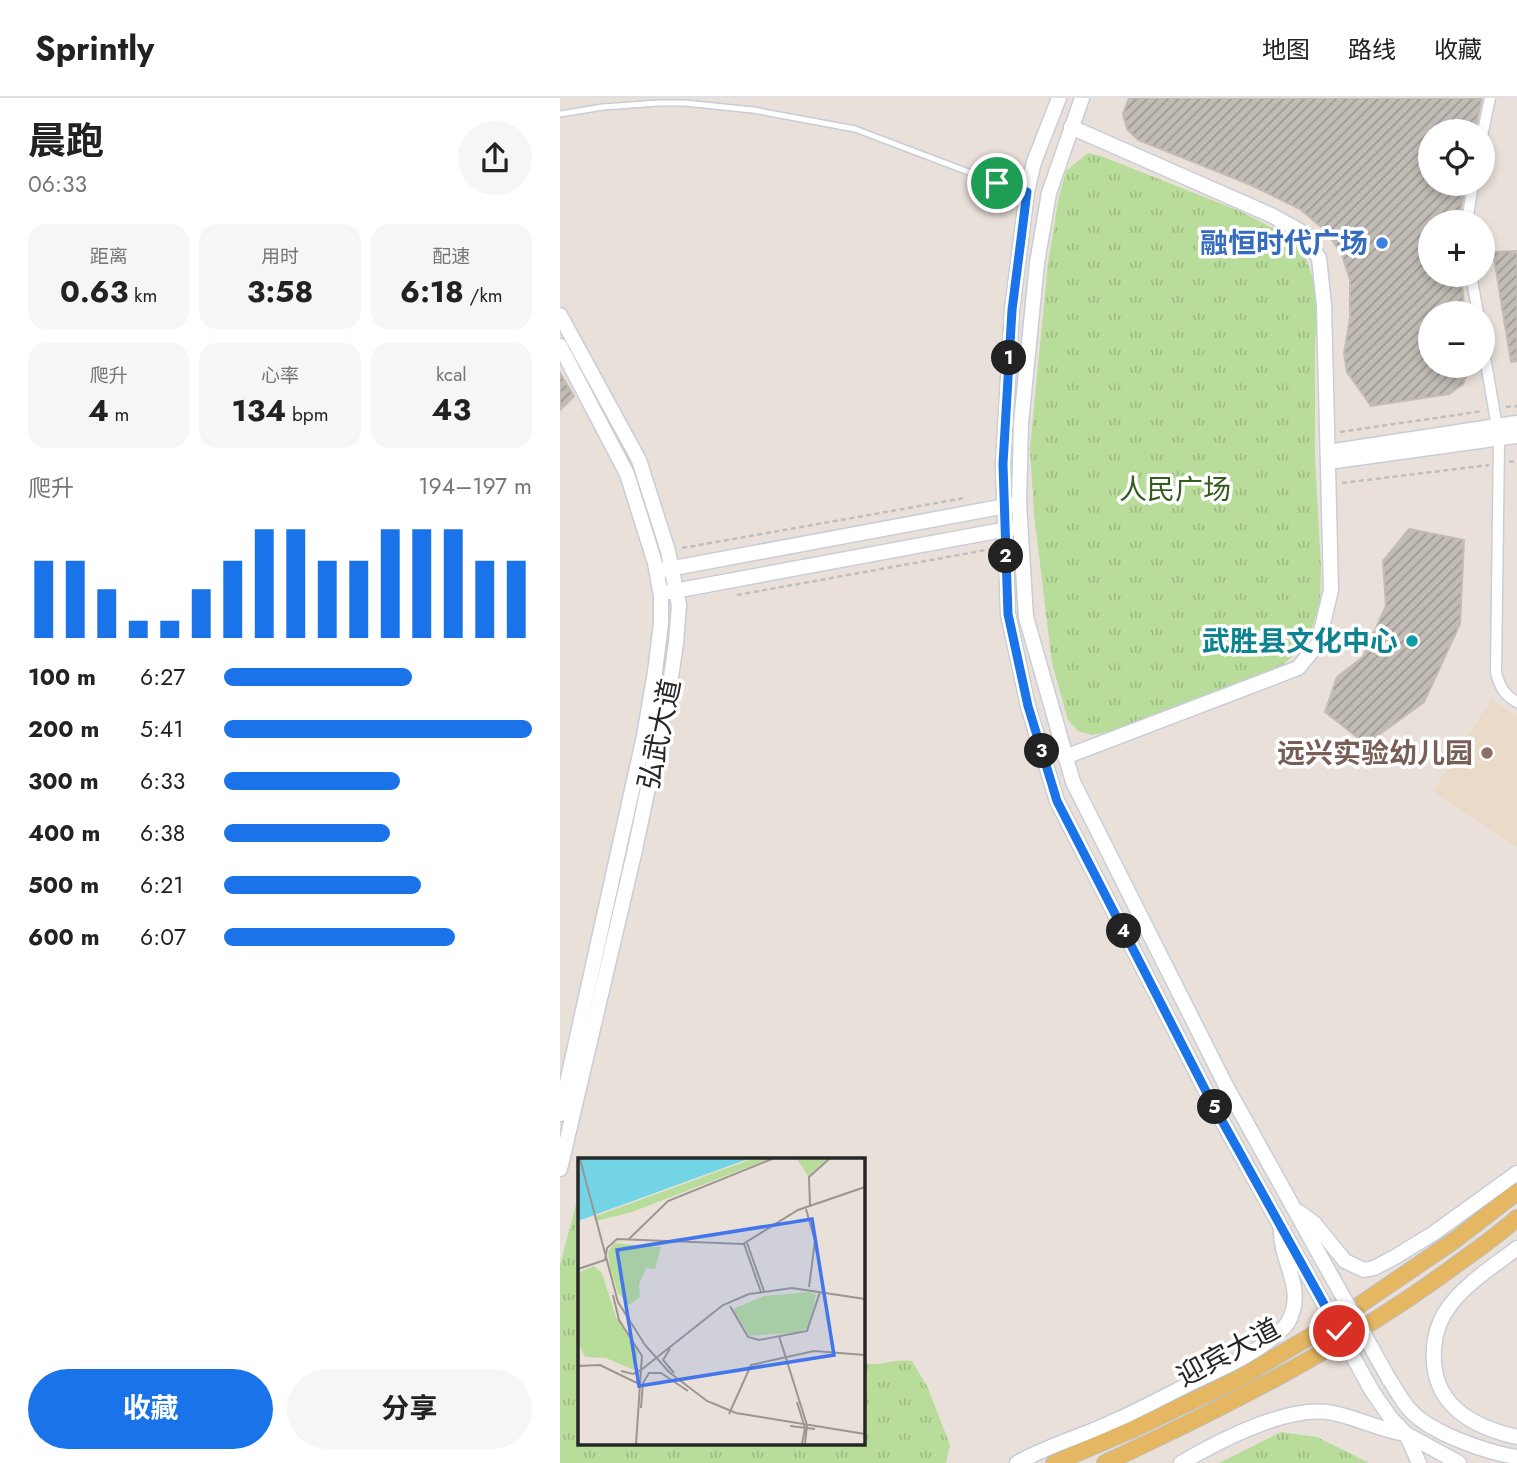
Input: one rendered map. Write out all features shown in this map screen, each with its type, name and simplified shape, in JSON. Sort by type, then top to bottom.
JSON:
[{"type":"main road","points":[[1059,98],[1034,162],[1027,192],[1012,310],[1003,464],[1008,614],[1028,706],[1057,801],[1211,1101],[1372,1391],[1406,1434],[1419,1463]]},
{"type":"main road","points":[[1082,98],[1049,193],[1037,262],[1021,423],[1020,503],[1026,617],[1065,757],[1073,782],[1225,1084],[1389,1379],[1410,1411],[1426,1423],[1481,1450],[1512,1459]]},
{"type":"main road","points":[[1065,757],[1298,668],[1318,644],[1331,590],[1324,305],[1319,258],[1300,231],[1272,215],[1072,127]]},
{"type":"main road","name":"弘武大道","points":[[560,315],[639,460],[655,505],[678,605],[670,684],[631,867],[560,1169]]},
{"type":"main road","name":"弘武大道","points":[[560,346],[627,474],[656,571],[661,623],[644,736],[560,1114]]},
{"type":"main road","points":[[1498,433],[1517,423]]},
{"type":"main road","points":[[1328,457],[1498,433],[1517,436]]},
{"type":"main road","points":[[656,571],[1020,503]]},
{"type":"main road","points":[[660,594],[1021,527]]},
{"type":"main road","points":[[1293,1208],[1314,1223],[1345,1261],[1364,1270],[1395,1257],[1434,1233],[1517,1173]]},
{"type":"main road","name":"迎宾大道","points":[[1054,1463],[1134,1429],[1240,1378],[1344,1315],[1455,1240],[1517,1192]]},
{"type":"main road","name":"迎宾大道","points":[[1105,1463],[1205,1416],[1316,1358],[1410,1298],[1517,1218]]},
{"type":"main road","points":[[1017,1463],[1111,1423],[1204,1377],[1256,1350],[1281,1331],[1288,1321],[1295,1297],[1294,1285],[1281,1249],[1281,1226]]},
{"type":"main road","points":[[1517,1248],[1452,1302],[1439,1322],[1433,1363],[1435,1378],[1452,1406],[1498,1432],[1517,1437]]},
{"type":"main road","points":[[1181,1463],[1279,1419],[1312,1411],[1335,1413],[1406,1434],[1458,1463]]},
{"type":"street","points":[[1486,119],[1490,98]]},
{"type":"street","points":[[1489,378],[1498,433],[1499,463],[1496,673],[1500,687],[1517,702]]},
{"type":"lane","points":[[560,114],[603,107],[658,103],[705,105],[766,113],[855,129],[1027,192]]},
{"type":"path","points":[[1327,434],[1517,405]]},
{"type":"path","points":[[1329,485],[1517,461]]},
{"type":"path","points":[[667,551],[976,496]]},
{"type":"path","points":[[733,595],[1006,547]]},
{"type":"shaded area","name":"远兴实验幼儿园","points":[[1491,700],[1517,716],[1517,847],[1433,791]]},
{"type":"green space","name":"人民广场","points":[[1088,153],[1242,212],[1288,236],[1304,253],[1313,278],[1317,312],[1315,458],[1321,568],[1320,603],[1312,628],[1294,655],[1280,667],[1113,731],[1092,735],[1078,731],[1068,720],[1052,663],[1034,514],[1030,448],[1048,263],[1059,196],[1066,171]]},
{"type":"green space","points":[[578,1197],[578,1446],[864,1446],[864,1363],[905,1360],[912,1361],[928,1388],[950,1445],[946,1463],[560,1463],[560,1265]]},
{"type":"green space","points":[[1281,1432],[1317,1437],[1369,1463],[1219,1463]]},
{"type":"building","name":"融恒时代广场","points":[[1129,98],[1482,98],[1478,119],[1418,119],[1418,196],[1463,196],[1461,210],[1418,210],[1418,287],[1462,287],[1464,301],[1418,301],[1418,378],[1466,378],[1463,384],[1449,394],[1371,406],[1347,372],[1344,354],[1350,318],[1350,280],[1342,255],[1326,231],[1300,209],[1251,185],[1138,140],[1127,129],[1123,114]]},
{"type":"building","points":[[1517,251],[1517,361],[1511,362],[1495,252]]},
{"type":"building","points":[[560,373],[574,396],[560,410]]},
{"type":"building","name":"武胜县文化中心","points":[[1409,529],[1464,540],[1460,624],[1424,702],[1366,744],[1325,712],[1337,677],[1363,657],[1386,606],[1383,561]]},
{"type":"place","name":"融恒时代广场","points":[[1382,243]]},
{"type":"place","name":"武胜县文化中心","points":[[1412,641]]},
{"type":"place","name":"远兴实验幼儿园","points":[[1487,753]]},
{"type":"route","points":[[997,183],[1027,192],[1012,310],[1003,506],[1008,614],[1028,706],[1057,801],[1211,1101],[1339,1331]]}]
